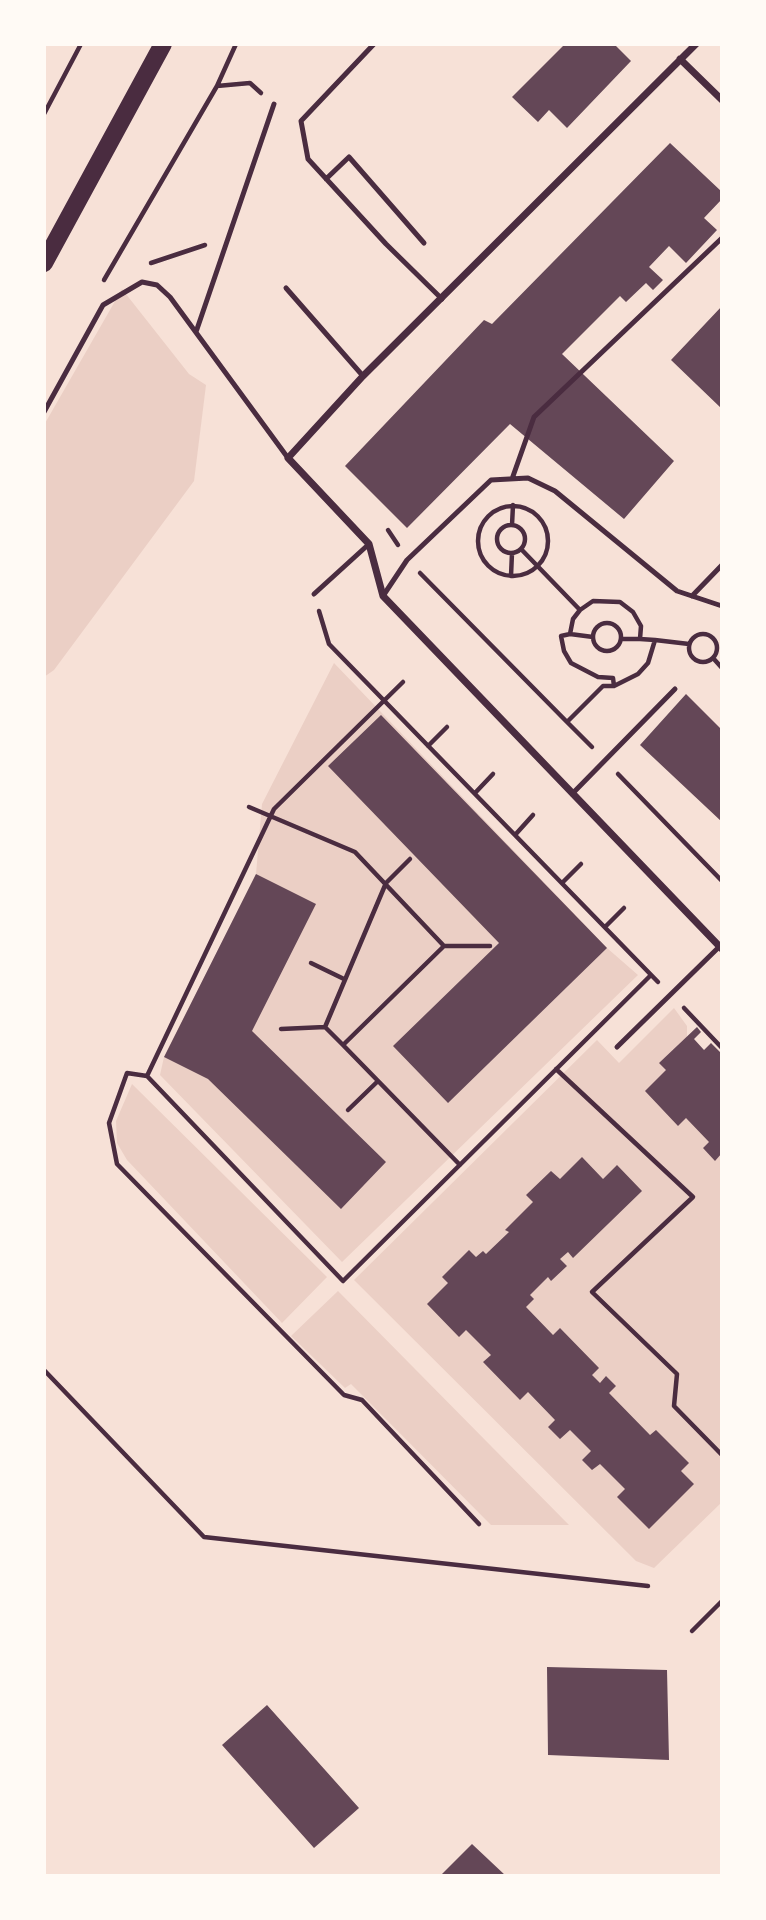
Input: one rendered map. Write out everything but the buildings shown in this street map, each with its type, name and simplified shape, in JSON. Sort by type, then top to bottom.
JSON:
[{"type":"main road","points":[[46,255],[163,44]]},
{"type":"street","points":[[696,44],[363,376],[288,458],[369,544],[383,596],[721,947]]},
{"type":"street","points":[[680,59],[722,100]]},
{"type":"lane","points":[[374,44],[301,121],[309,159],[442,299]]},
{"type":"lane","points":[[195,332],[274,104]]},
{"type":"lane","points":[[326,179],[349,157],[424,243]]},
{"type":"lane","points":[[512,479],[534,417],[722,239]]},
{"type":"lane","points":[[44,412],[103,305],[142,282],[157,285],[170,297],[288,458]]},
{"type":"lane","points":[[286,288],[363,376]]},
{"type":"lane","points":[[383,596],[407,560],[491,480],[528,478],[555,491],[677,591],[722,606]]},
{"type":"lane","points":[[314,594],[369,544]]},
{"type":"lane","points":[[691,596],[722,565]]},
{"type":"lane","points":[[572,794],[675,690]]},
{"type":"lane","points":[[617,1047],[669,994],[721,947]]},
{"type":"path","points":[[44,114],[81,44]]},
{"type":"path","points":[[103,281],[217,86],[236,44]]},
{"type":"path","points":[[217,86],[250,83],[274,104]]},
{"type":"path","points":[[512,525],[513,505]]},
{"type":"path","points":[[513,505],[531,510],[546,527],[547,551],[537,566],[523,575],[511,576],[499,573],[482,558],[478,536],[488,515],[513,505]]},
{"type":"path","points":[[512,525],[523,533],[525,541],[520,549],[512,553],[500,549],[496,540],[503,528],[512,525]]},
{"type":"path","points":[[520,549],[580,610]]},
{"type":"path","points":[[511,576],[512,553]]},
{"type":"path","points":[[407,560],[722,881]]},
{"type":"path","points":[[314,594],[329,644],[722,1048]]},
{"type":"path","points":[[570,634],[573,619],[593,601],[620,602],[633,612],[640,626],[640,639]]},
{"type":"path","points":[[609,623],[617,627],[621,639],[613,649],[605,650],[596,646],[593,637],[596,628],[609,623]]},
{"type":"path","points":[[593,637],[570,634],[561,636],[571,663],[598,677],[613,678],[614,685]]},
{"type":"path","points":[[689,644],[699,634],[709,635],[716,646],[713,658]]},
{"type":"path","points":[[621,639],[689,644]]},
{"type":"path","points":[[567,722],[603,686],[614,685],[643,668],[654,651],[655,640]]},
{"type":"path","points":[[689,644],[690,653],[696,660],[704,662],[713,658]]},
{"type":"path","points":[[713,658],[722,668]]},
{"type":"path","points":[[147,1076],[271,814],[403,682]]},
{"type":"path","points":[[428,746],[447,727]]},
{"type":"path","points":[[475,793],[493,774]]},
{"type":"path","points":[[249,807],[271,814],[355,852],[444,946]]},
{"type":"path","points":[[515,835],[533,815]]},
{"type":"path","points":[[325,1027],[386,883],[410,859]]},
{"type":"path","points":[[562,883],[581,864]]},
{"type":"path","points":[[605,927],[624,908]]},
{"type":"path","points":[[342,1045],[444,946],[490,946]]},
{"type":"path","points":[[311,963],[344,979]]},
{"type":"path","points":[[479,1524],[362,1400],[344,1395],[117,1164],[109,1123],[127,1073],[147,1076],[343,1281],[651,975]]},
{"type":"path","points":[[281,1029],[325,1027],[460,1166]]},
{"type":"path","points":[[556,1069],[693,1197],[592,1292],[677,1374],[674,1406],[722,1455]]},
{"type":"path","points":[[348,1110],[378,1081]]},
{"type":"path","points":[[44,1370],[204,1537],[648,1586]]},
{"type":"path","points":[[692,1630],[722,1601]]},
{"type":"shaded area","points":[[122,289],[189,374],[206,385],[194,481],[54,670],[44,677],[44,425]]},
{"type":"shaded area","points":[[334,663],[607,948],[638,975],[342,1262],[160,1075],[164,1057],[256,874],[262,804]]},
{"type":"shaded area","points":[[674,1008],[687,1026],[687,1036],[703,1063],[709,1131],[722,1146],[722,1502],[654,1568],[636,1561],[354,1280],[597,1040],[619,1063]]},
{"type":"shaded area","points":[[132,1084],[327,1277],[282,1323],[127,1160],[117,1143],[116,1121]]},
{"type":"shaded area","points":[[338,1291],[569,1525],[491,1525],[351,1384],[345,1388],[291,1336]]}]
